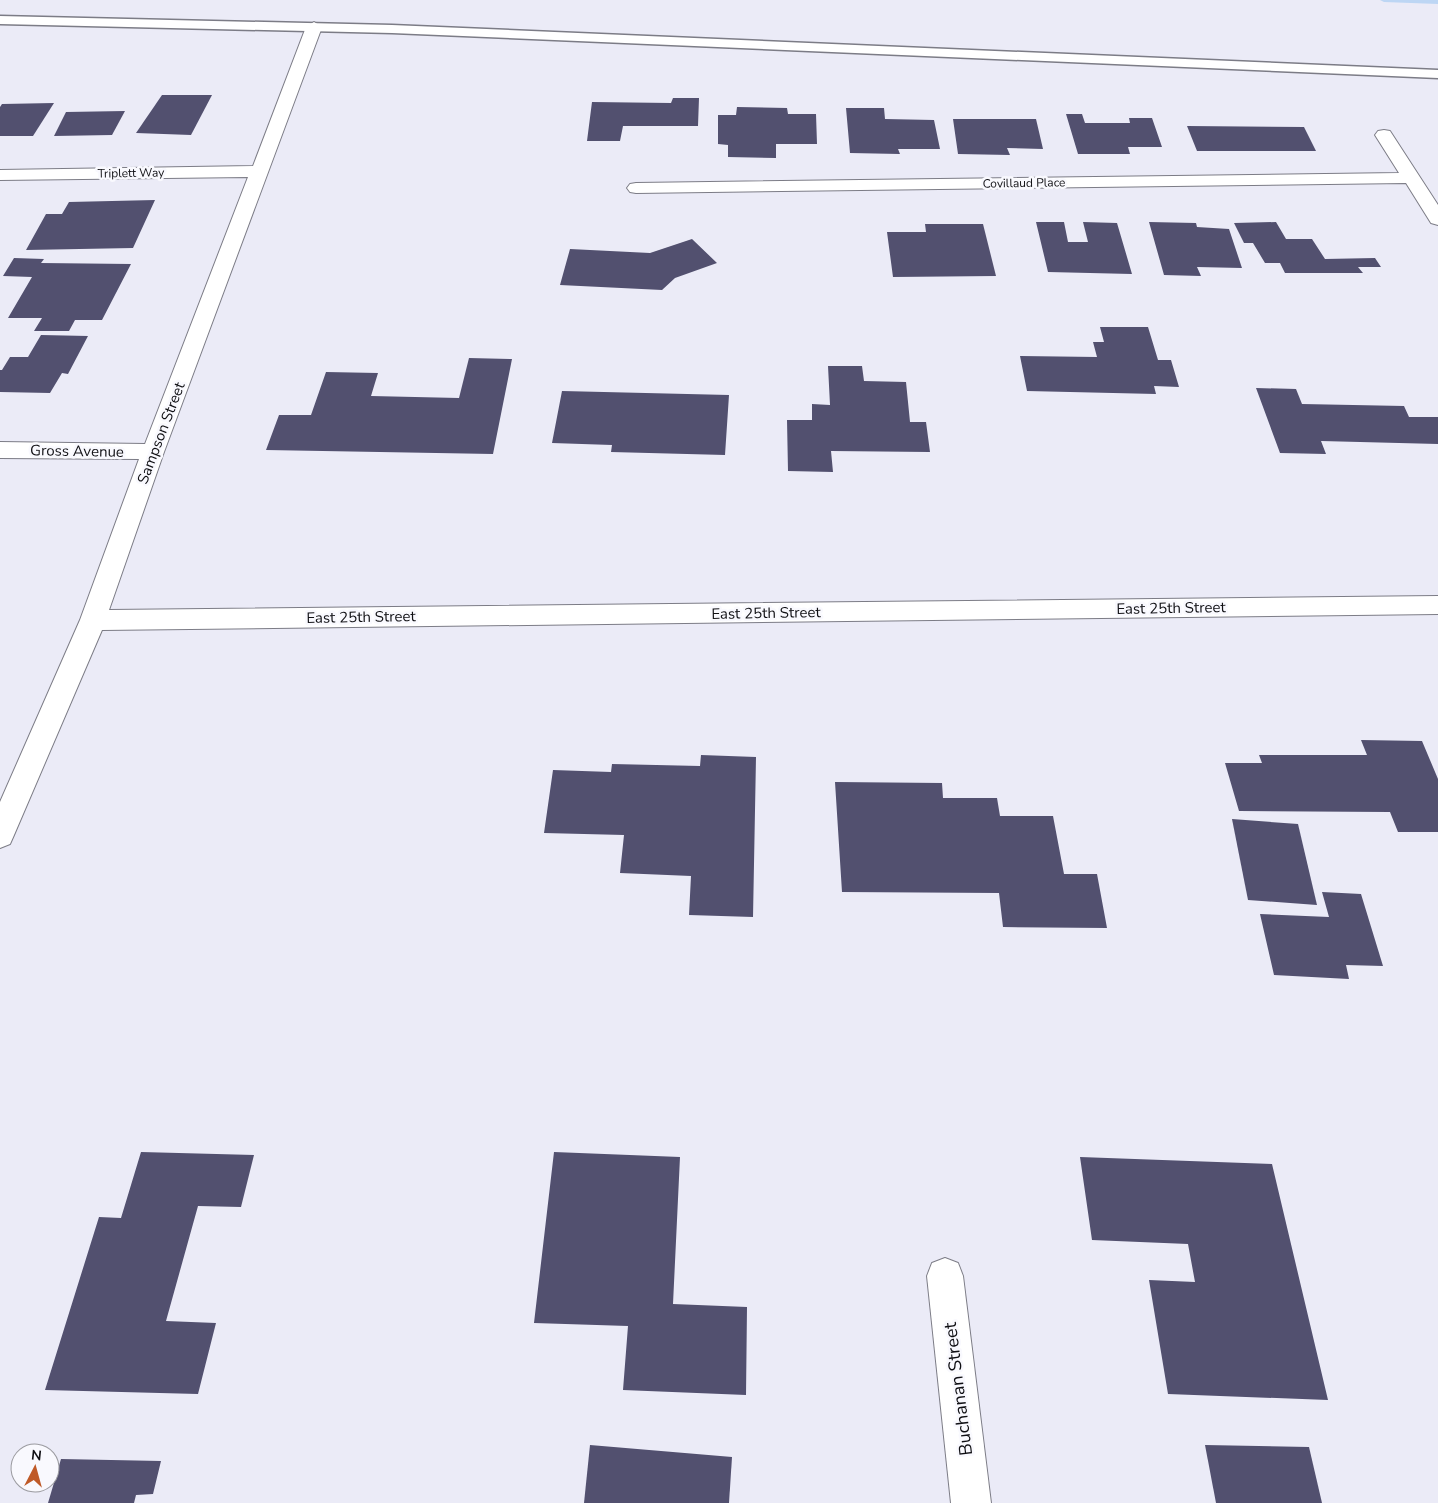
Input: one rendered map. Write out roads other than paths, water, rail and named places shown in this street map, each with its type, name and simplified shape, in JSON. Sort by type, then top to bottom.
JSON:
[{"type":"street","name":"Sampson Street","points":[[0,835],[93,620],[153,452],[314,27]]},
{"type":"street","points":[[1384,134],[1438,218]]},
{"type":"street","name":"Triplett Way","points":[[0,175],[261,171]]},
{"type":"street","name":"Covillaud Place","points":[[636,188],[1412,178]]},
{"type":"street","name":"Gross Avenue","points":[[0,450],[153,452]]},
{"type":"street","name":"East 25th Street","points":[[93,620],[1438,605]]},
{"type":"street","name":"Buchanan Street","points":[[945,1276],[971,1503]]},
{"type":"lane","points":[[0,20],[314,27],[616,38],[1438,74]]},
{"type":"waterway","points":[[1384,0],[1438,2]]}]
